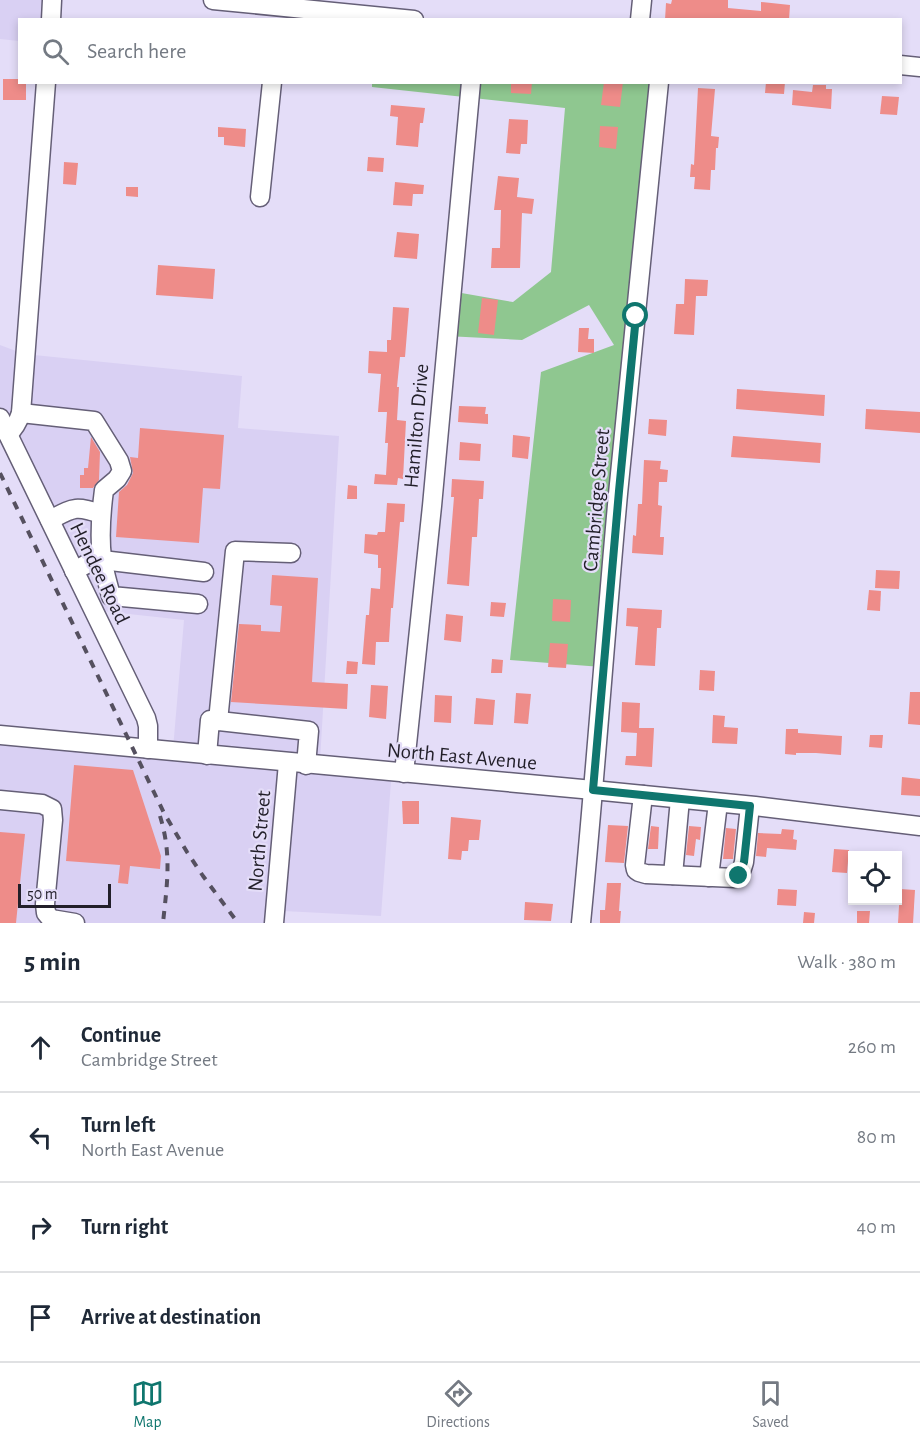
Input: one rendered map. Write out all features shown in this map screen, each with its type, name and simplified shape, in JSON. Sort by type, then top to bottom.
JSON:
[{"type":"street","points":[[51,18],[52,0]]},
{"type":"street","points":[[213,0],[279,13],[375,18]]},
{"type":"street","points":[[640,18],[642,0]]},
{"type":"street","points":[[902,65],[920,67]]},
{"type":"street","points":[[4,426],[14,429],[21,413],[46,84]]},
{"type":"street","points":[[260,197],[272,84]]},
{"type":"street","name":"Hamilton Drive","points":[[404,773],[432,506],[471,84]]},
{"type":"street","name":"Cambridge Street","points":[[581,923],[619,491],[659,84]]},
{"type":"street","points":[[21,413],[94,421],[119,461],[122,471],[117,480],[104,490],[101,514],[102,561],[111,597],[198,604]]},
{"type":"street","name":"Hendee Road","points":[[4,426],[146,718],[148,750]]},
{"type":"street","points":[[50,520],[74,508],[85,508],[101,514]]},
{"type":"street","points":[[207,755],[210,720],[218,721],[235,551],[291,553]]},
{"type":"street","points":[[74,571],[92,561],[102,561],[204,572]]},
{"type":"street","name":"North Street","points":[[218,721],[309,731],[297,764],[274,923]]},
{"type":"street","name":"North East Avenue","points":[[0,735],[718,802],[920,826]]},
{"type":"street","points":[[642,795],[635,864],[636,870],[646,874],[735,878],[739,876],[744,862],[750,806]]},
{"type":"street","points":[[673,875],[680,799]]},
{"type":"street","points":[[0,800],[42,804],[52,809],[54,820],[46,913],[51,919],[75,923]]},
{"type":"street","points":[[709,877],[718,802]]},
{"type":"shaded area","points":[[0,0],[46,0],[45,18],[18,18],[18,41],[0,39]]},
{"type":"shaded area","points":[[0,345],[24,354],[242,376],[238,428],[339,436],[320,761],[392,768],[381,916],[283,911],[282,923],[0,923],[0,733],[173,749],[184,620],[92,610],[0,437]]},
{"type":"green space","points":[[372,84],[657,84],[602,667],[510,660],[541,372],[614,345],[589,305],[522,340],[446,336],[450,291],[513,302],[551,272],[565,108],[372,87]]},
{"type":"building","points":[[672,0],[728,0],[728,8],[761,11],[761,2],[790,5],[789,18],[665,18],[666,3],[671,4]]},
{"type":"building","points":[[3,79],[18,79],[18,84],[26,84],[26,100],[3,100]]},
{"type":"building","points":[[511,84],[532,84],[531,94],[511,93]]},
{"type":"building","points":[[604,84],[623,84],[620,107],[601,105]]},
{"type":"building","points":[[766,84],[785,84],[784,94],[765,93]]},
{"type":"building","points":[[813,85],[826,85],[826,89],[832,89],[831,109],[792,105],[793,90],[812,92]]},
{"type":"building","points":[[698,88],[715,89],[711,136],[719,137],[715,170],[711,170],[710,190],[694,189],[695,177],[690,177],[691,164],[694,165]]},
{"type":"building","points":[[882,96],[899,97],[897,115],[880,114]]},
{"type":"building","points":[[391,105],[425,108],[423,123],[420,123],[418,147],[396,145],[398,117],[390,116]]},
{"type":"building","points":[[509,119],[528,120],[527,144],[521,144],[520,154],[506,153]]},
{"type":"building","points":[[600,126],[618,127],[616,149],[599,147]]},
{"type":"building","points":[[218,127],[246,129],[245,147],[224,145],[224,137],[218,137]]},
{"type":"building","points":[[368,157],[384,158],[383,172],[367,171]]},
{"type":"building","points":[[64,162],[78,163],[76,185],[63,184]]},
{"type":"building","points":[[498,176],[519,178],[517,197],[534,199],[532,214],[522,213],[520,268],[491,268],[492,248],[500,248],[501,210],[494,210]]},
{"type":"building","points":[[395,182],[424,185],[423,194],[413,194],[412,206],[393,205]]},
{"type":"building","points":[[126,187],[138,187],[138,197],[126,196]]},
{"type":"building","points":[[397,232],[419,234],[417,259],[394,257]]},
{"type":"building","points":[[158,265],[215,269],[213,299],[156,295]]},
{"type":"building","points":[[685,279],[708,280],[707,296],[696,296],[694,335],[674,334],[676,304],[684,304]]},
{"type":"building","points":[[482,298],[498,300],[494,335],[478,333]]},
{"type":"building","points":[[393,307],[409,308],[405,357],[400,357],[397,387],[399,387],[397,420],[406,421],[403,479],[398,478],[397,485],[374,484],[375,474],[386,475],[387,412],[378,412],[381,374],[368,373],[369,351],[387,352],[387,340],[391,340]]},
{"type":"building","points":[[579,328],[589,328],[588,339],[594,339],[594,353],[578,352]]},
{"type":"building","points":[[737,389],[825,395],[824,416],[736,409]]},
{"type":"building","points":[[459,406],[486,407],[485,414],[488,414],[488,424],[458,422]]},
{"type":"building","points":[[866,409],[920,412],[920,433],[865,429]]},
{"type":"building","points":[[649,419],[667,420],[666,436],[648,434]]},
{"type":"building","points":[[140,428],[224,435],[220,489],[203,488],[199,543],[116,537],[119,492],[127,485],[133,473],[130,457],[138,458]]},
{"type":"building","points":[[513,435],[530,437],[528,459],[512,457]]},
{"type":"building","points":[[733,436],[821,443],[820,463],[731,457]]},
{"type":"building","points":[[91,437],[100,452],[99,480],[93,488],[80,488],[80,475],[84,475],[84,468],[88,468]]},
{"type":"building","points":[[460,442],[481,444],[480,461],[459,460]]},
{"type":"building","points":[[644,460],[661,461],[660,469],[668,470],[667,482],[659,482],[658,505],[662,506],[660,537],[664,537],[663,555],[632,553],[633,535],[636,536],[638,504],[642,504]]},
{"type":"building","points":[[452,479],[484,481],[483,499],[479,499],[477,537],[472,537],[469,586],[447,584],[454,497],[451,497]]},
{"type":"building","points":[[348,485],[357,486],[357,499],[347,499]]},
{"type":"building","points":[[387,503],[405,504],[404,522],[400,522],[389,642],[376,642],[375,665],[362,664],[371,588],[380,589],[381,568],[378,568],[378,555],[364,553],[365,534],[377,535],[378,532],[385,532]]},
{"type":"building","points":[[876,570],[900,571],[899,589],[875,588]]},
{"type":"building","points":[[272,575],[318,578],[312,682],[348,684],[347,709],[231,702],[239,624],[261,625],[261,631],[280,632],[282,606],[270,605]]},
{"type":"building","points":[[869,590],[881,591],[880,611],[867,610]]},
{"type":"building","points":[[553,599],[571,600],[570,622],[552,621]]},
{"type":"building","points":[[491,602],[506,603],[504,617],[490,616]]},
{"type":"building","points":[[627,608],[662,610],[661,628],[657,628],[655,666],[635,665],[638,627],[626,626]]},
{"type":"building","points":[[446,614],[463,616],[461,642],[444,640]]},
{"type":"building","points":[[550,643],[568,644],[566,668],[548,667]]},
{"type":"building","points":[[492,659],[503,660],[502,673],[491,673]]},
{"type":"building","points":[[347,661],[358,662],[357,674],[346,674]]},
{"type":"building","points":[[700,670],[715,671],[714,691],[699,690]]},
{"type":"building","points":[[371,685],[388,686],[386,719],[369,717]]},
{"type":"building","points":[[910,692],[920,692],[920,725],[908,724]]},
{"type":"building","points":[[516,693],[531,694],[528,724],[514,723]]},
{"type":"building","points":[[435,695],[452,696],[451,723],[434,722]]},
{"type":"building","points":[[476,698],[495,700],[493,725],[474,724]]},
{"type":"building","points":[[622,702],[640,703],[639,728],[654,728],[652,767],[625,765],[626,756],[636,756],[637,733],[621,732]]},
{"type":"building","points":[[713,715],[725,716],[724,727],[738,728],[737,744],[712,743]]},
{"type":"building","points":[[786,729],[798,729],[798,733],[842,736],[841,755],[785,754]]},
{"type":"building","points":[[870,735],[883,735],[882,748],[869,747]]},
{"type":"building","points":[[74,765],[133,770],[161,856],[160,869],[130,866],[128,884],[118,883],[120,865],[66,861]]},
{"type":"building","points":[[902,777],[920,779],[920,796],[901,795]]},
{"type":"building","points":[[402,801],[419,801],[419,824],[403,824]]},
{"type":"building","points":[[451,817],[481,820],[479,840],[469,840],[468,851],[462,851],[461,860],[448,859]]},
{"type":"building","points":[[608,825],[628,826],[624,863],[605,862]]},
{"type":"building","points":[[651,826],[659,827],[658,849],[648,849]]},
{"type":"building","points":[[689,826],[701,827],[700,840],[696,839],[694,856],[686,855]]},
{"type":"building","points":[[726,828],[736,829],[733,859],[723,859]]},
{"type":"building","points":[[782,829],[794,830],[793,839],[797,840],[796,850],[767,848],[766,857],[756,856],[758,833],[781,834]]},
{"type":"building","points":[[0,832],[25,834],[16,923],[0,923]]},
{"type":"building","points":[[834,849],[849,850],[847,873],[832,872]]},
{"type":"building","points":[[607,883],[621,883],[620,923],[600,923],[600,910],[605,910]]},
{"type":"building","points":[[778,889],[797,890],[796,906],[777,905]]},
{"type":"building","points":[[902,889],[915,890],[913,923],[898,923],[899,905],[902,905]]},
{"type":"building","points":[[525,902],[553,904],[551,921],[524,920]]},
{"type":"building","points":[[857,911],[870,911],[869,923],[857,923]]},
{"type":"building","points":[[804,912],[815,913],[814,923],[803,923]]},
{"type":"railway","points":[[0,473],[164,813],[203,876],[238,923]]},
{"type":"railway","points":[[160,816],[167,857],[163,923]]},
{"type":"route","points":[[636,316],[593,790],[750,806],[744,862],[739,876]]}]
